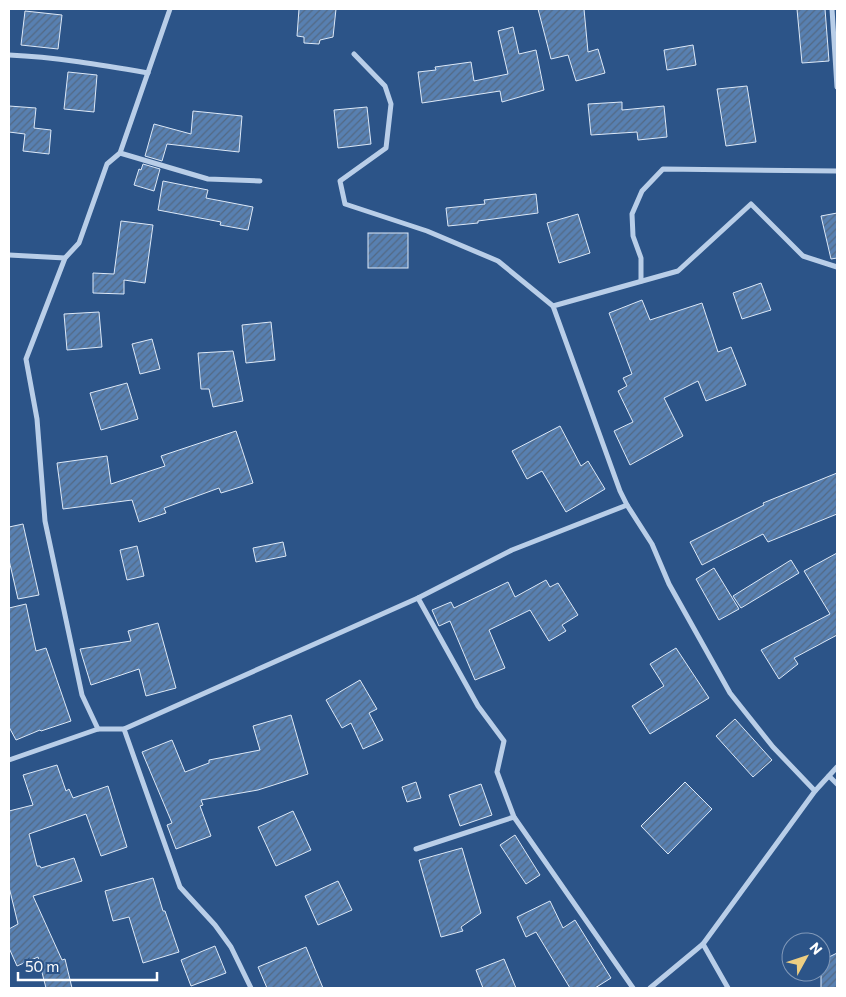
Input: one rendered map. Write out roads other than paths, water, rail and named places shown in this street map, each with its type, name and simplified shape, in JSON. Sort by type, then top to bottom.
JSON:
[{"type":"street","points":[[98,729],[82,695],[45,521],[37,419],[26,359],[65,258],[78,244],[108,164],[120,153],[170,9]]},
{"type":"street","points":[[832,9],[837,87]]},
{"type":"street","points":[[354,54],[385,86],[391,104],[386,148],[340,181],[345,204],[427,231],[498,261],[554,306],[627,506],[652,544],[669,584],[730,693],[772,747],[815,791]]},
{"type":"street","points":[[9,56],[27,56],[148,73]]},
{"type":"street","points":[[120,153],[208,179],[260,181]]},
{"type":"street","points":[[641,281],[641,258],[633,236],[632,214],[642,191],[663,168],[837,171]]},
{"type":"street","points":[[554,306],[678,271],[752,204],[803,256],[837,267]]},
{"type":"street","points":[[9,255],[65,258]]},
{"type":"street","points":[[9,760],[98,729],[124,729],[418,598],[512,550],[627,506]]},
{"type":"street","points":[[418,598],[478,706],[504,741],[497,772],[514,817],[633,988]]},
{"type":"street","points":[[124,729],[180,887],[215,925],[231,947],[251,988]]},
{"type":"street","points":[[650,988],[703,944],[815,791],[837,767]]},
{"type":"street","points":[[829,776],[837,784]]},
{"type":"street","points":[[416,849],[514,817]]},
{"type":"street","points":[[703,944],[728,988]]}]
